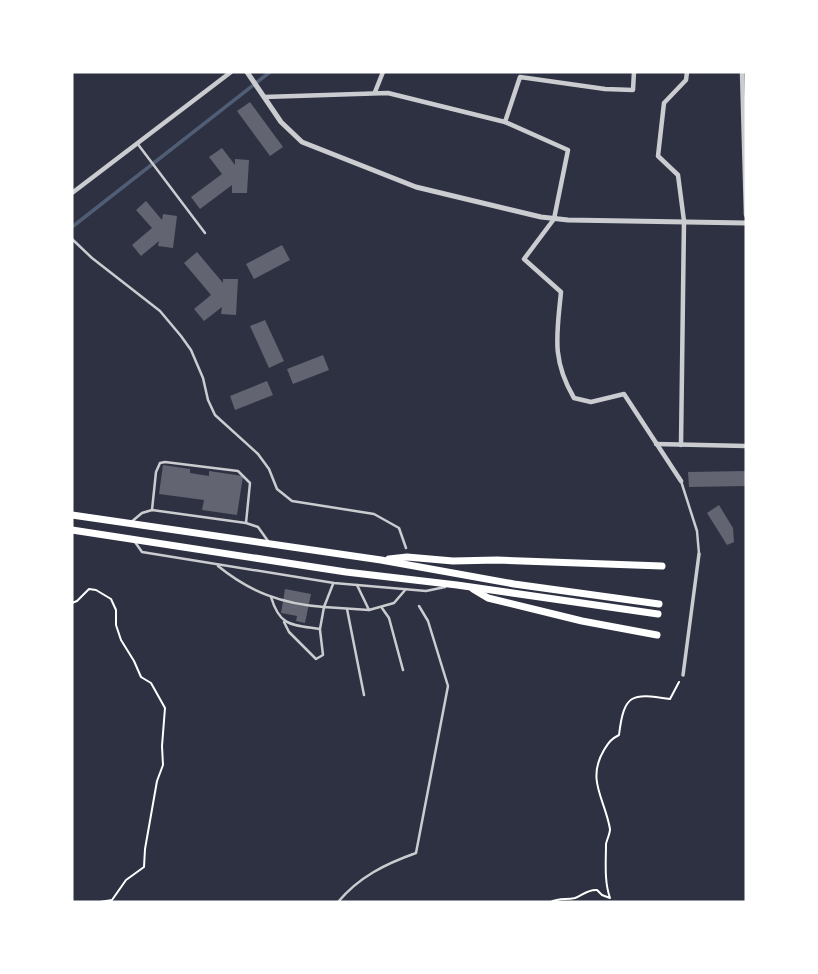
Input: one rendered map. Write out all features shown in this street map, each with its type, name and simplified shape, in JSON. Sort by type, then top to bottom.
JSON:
[{"type":"main road","points":[[72,514],[381,560],[514,584],[659,604]]},
{"type":"main road","points":[[72,530],[346,572],[658,614]]},
{"type":"main road","points":[[381,560],[407,557],[453,561],[662,566]]},
{"type":"main road","points":[[470,587],[488,598],[582,621],[657,635]]},
{"type":"street","points":[[72,193],[231,72]]},
{"type":"street","points":[[247,72],[281,122],[302,142],[416,187],[554,219],[746,223]]},
{"type":"street","points":[[375,92],[383,72]]},
{"type":"street","points":[[505,122],[520,77],[605,89],[633,90],[635,72]]},
{"type":"street","points":[[681,445],[684,221],[678,175],[658,156],[664,103],[686,80],[687,72]]},
{"type":"street","points":[[742,72],[746,215]]},
{"type":"street","points":[[263,97],[387,93],[505,122],[568,150],[554,219],[524,259],[561,292],[557,342],[562,376],[574,398],[591,402],[624,394],[681,481]]},
{"type":"street","points":[[656,444],[746,446]]},
{"type":"street","points":[[683,675],[699,554]]},
{"type":"lane","points":[[137,143],[205,233]]},
{"type":"lane","points":[[72,239],[160,311],[174,327],[191,350],[204,378],[208,400],[215,415],[258,454],[269,469],[277,489],[292,501],[373,514],[399,528],[406,548]]},
{"type":"lane","points":[[152,510],[156,472],[160,463],[238,471],[250,483],[246,523]]},
{"type":"lane","points":[[681,481],[697,531],[699,554]]},
{"type":"lane","points":[[129,523],[142,513],[152,510],[246,523],[258,527],[270,544]]},
{"type":"lane","points":[[133,539],[142,552],[334,583],[426,591],[457,585]]},
{"type":"lane","points":[[215,564],[261,594],[309,606],[369,610],[382,608],[394,603],[406,589]]},
{"type":"lane","points":[[271,597],[276,613],[289,632],[311,656],[319,659],[323,655],[320,629],[324,607],[334,583]]},
{"type":"lane","points":[[357,585],[369,610]]},
{"type":"lane","points":[[338,902],[368,874],[416,853],[448,686],[428,621],[419,606]]},
{"type":"lane","points":[[382,608],[389,618],[403,670]]},
{"type":"lane","points":[[347,609],[364,695]]},
{"type":"lane","points":[[284,622],[320,629]]},
{"type":"path","points":[[72,603],[89,589],[111,599],[116,610],[116,625],[121,640],[141,677],[151,683],[165,708],[163,765],[157,780],[144,867],[126,880],[112,900],[100,902]]},
{"type":"path","points":[[551,902],[556,899],[577,898],[591,890],[597,890],[610,898],[604,878],[608,857],[606,841],[610,830],[597,782],[596,769],[599,759],[611,739],[619,735],[624,707],[628,702],[640,695],[670,699],[683,675]]},
{"type":"building","points":[[250,102],[283,147],[270,156],[237,111]]},
{"type":"building","points":[[222,148],[235,165],[235,159],[249,160],[247,193],[232,193],[232,185],[200,209],[191,197],[222,174],[209,157]]},
{"type":"building","points":[[146,201],[162,220],[163,214],[177,216],[173,248],[158,246],[159,241],[141,256],[132,245],[152,228],[136,210]]},
{"type":"building","points":[[282,245],[290,260],[254,279],[246,264]]},
{"type":"building","points":[[197,252],[223,283],[223,279],[238,279],[236,315],[221,314],[222,307],[204,321],[194,309],[211,295],[184,263]]},
{"type":"building","points":[[265,320],[284,361],[269,368],[250,326]]},
{"type":"building","points":[[323,355],[329,370],[293,384],[287,369]]},
{"type":"building","points":[[267,381],[273,395],[235,410],[230,396]]},
{"type":"building","points":[[163,465],[190,469],[190,473],[209,476],[209,471],[243,476],[237,515],[202,510],[204,500],[159,494]]},
{"type":"building","points":[[746,471],[746,486],[689,487],[688,472]]},
{"type":"building","points":[[719,505],[733,528],[734,542],[727,545],[707,513]]},
{"type":"building","points":[[285,589],[311,594],[305,623],[296,621],[297,616],[281,613]]},
{"type":"waterway","points":[[72,227],[270,72]]}]
